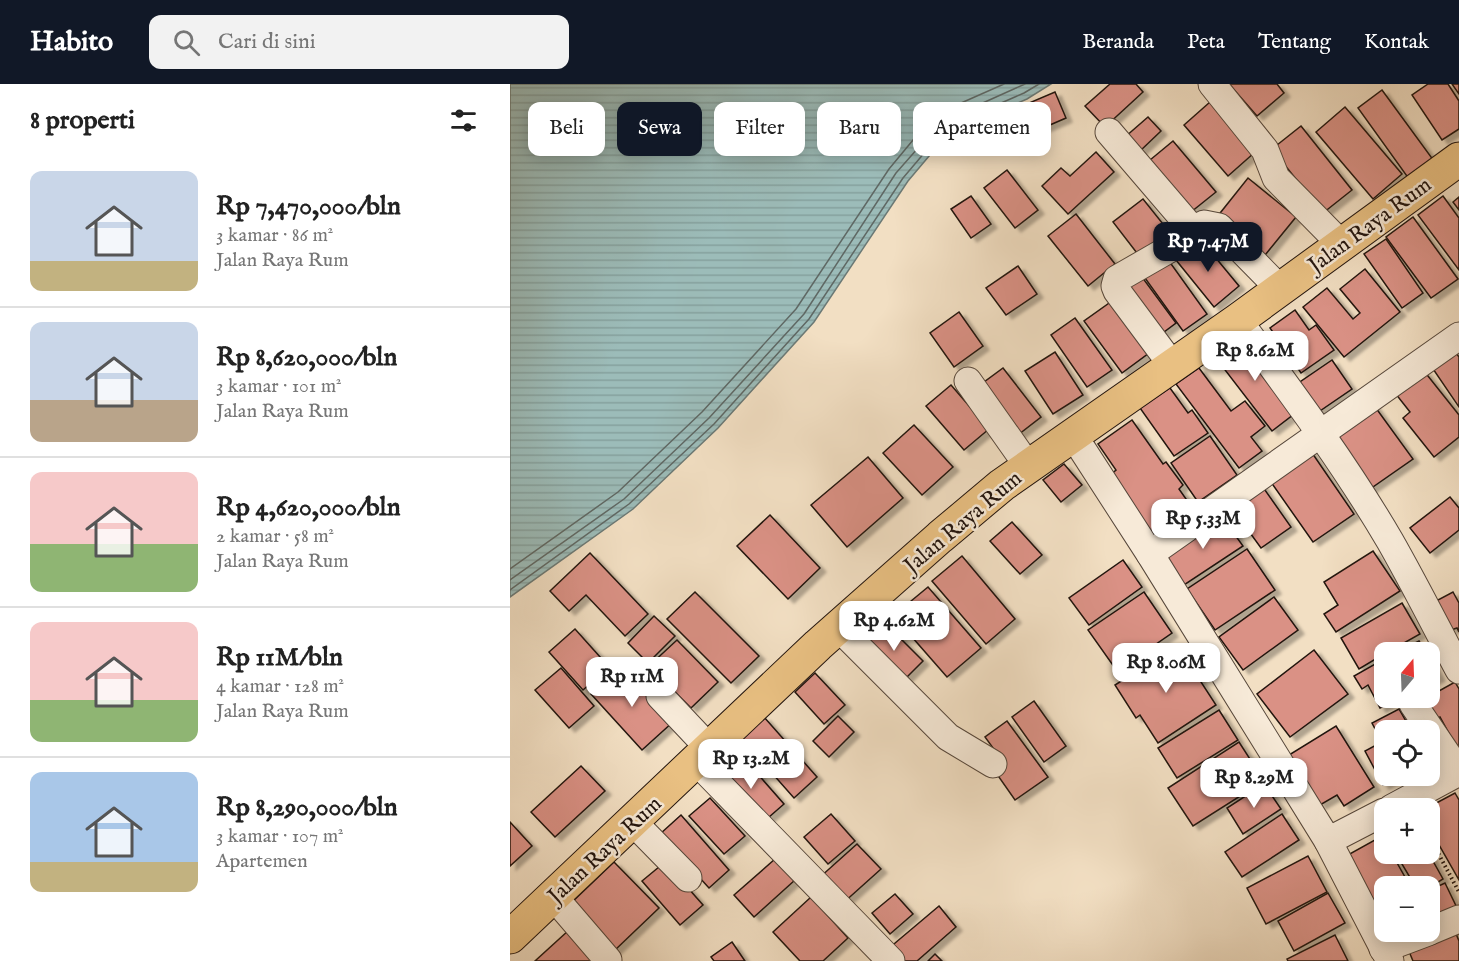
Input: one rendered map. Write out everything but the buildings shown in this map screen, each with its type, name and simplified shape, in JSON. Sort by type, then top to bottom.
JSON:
[{"type":"highway","name":"Jalan Raya Rum","points":[[510,937],[838,627],[939,537],[1002,485],[1238,320],[1459,159]]},
{"type":"street","points":[[1212,84],[1265,150],[1276,178],[1342,245]]},
{"type":"street","points":[[1109,132],[1193,230]]},
{"type":"street","points":[[1172,366],[1117,291],[1115,282],[1117,279],[1166,251],[1204,224],[1219,227],[1280,289]]},
{"type":"street","points":[[1238,320],[1320,433],[1390,541],[1459,670]]},
{"type":"street","points":[[1150,554],[1459,336]]},
{"type":"street","points":[[968,381],[1028,466]]},
{"type":"street","points":[[1073,435],[1150,554],[1328,841],[1386,955],[1409,942]]},
{"type":"street","points":[[838,627],[948,737],[993,764]]},
{"type":"street","points":[[660,696],[703,755],[887,960]]},
{"type":"street","points":[[1411,798],[1459,772],[1416,708]]},
{"type":"street","points":[[1328,841],[1374,817]]},
{"type":"street","points":[[633,822],[688,878]]},
{"type":"street","points":[[553,896],[608,960]]},
{"type":"street","points":[[1440,927],[1459,919]]},
{"type":"path","points":[[1440,857],[1459,892]]},
{"type":"water","points":[[510,84],[1051,84],[1020,102],[913,102],[913,156],[929,156],[908,181],[814,322],[718,428],[633,509],[510,597]]}]
